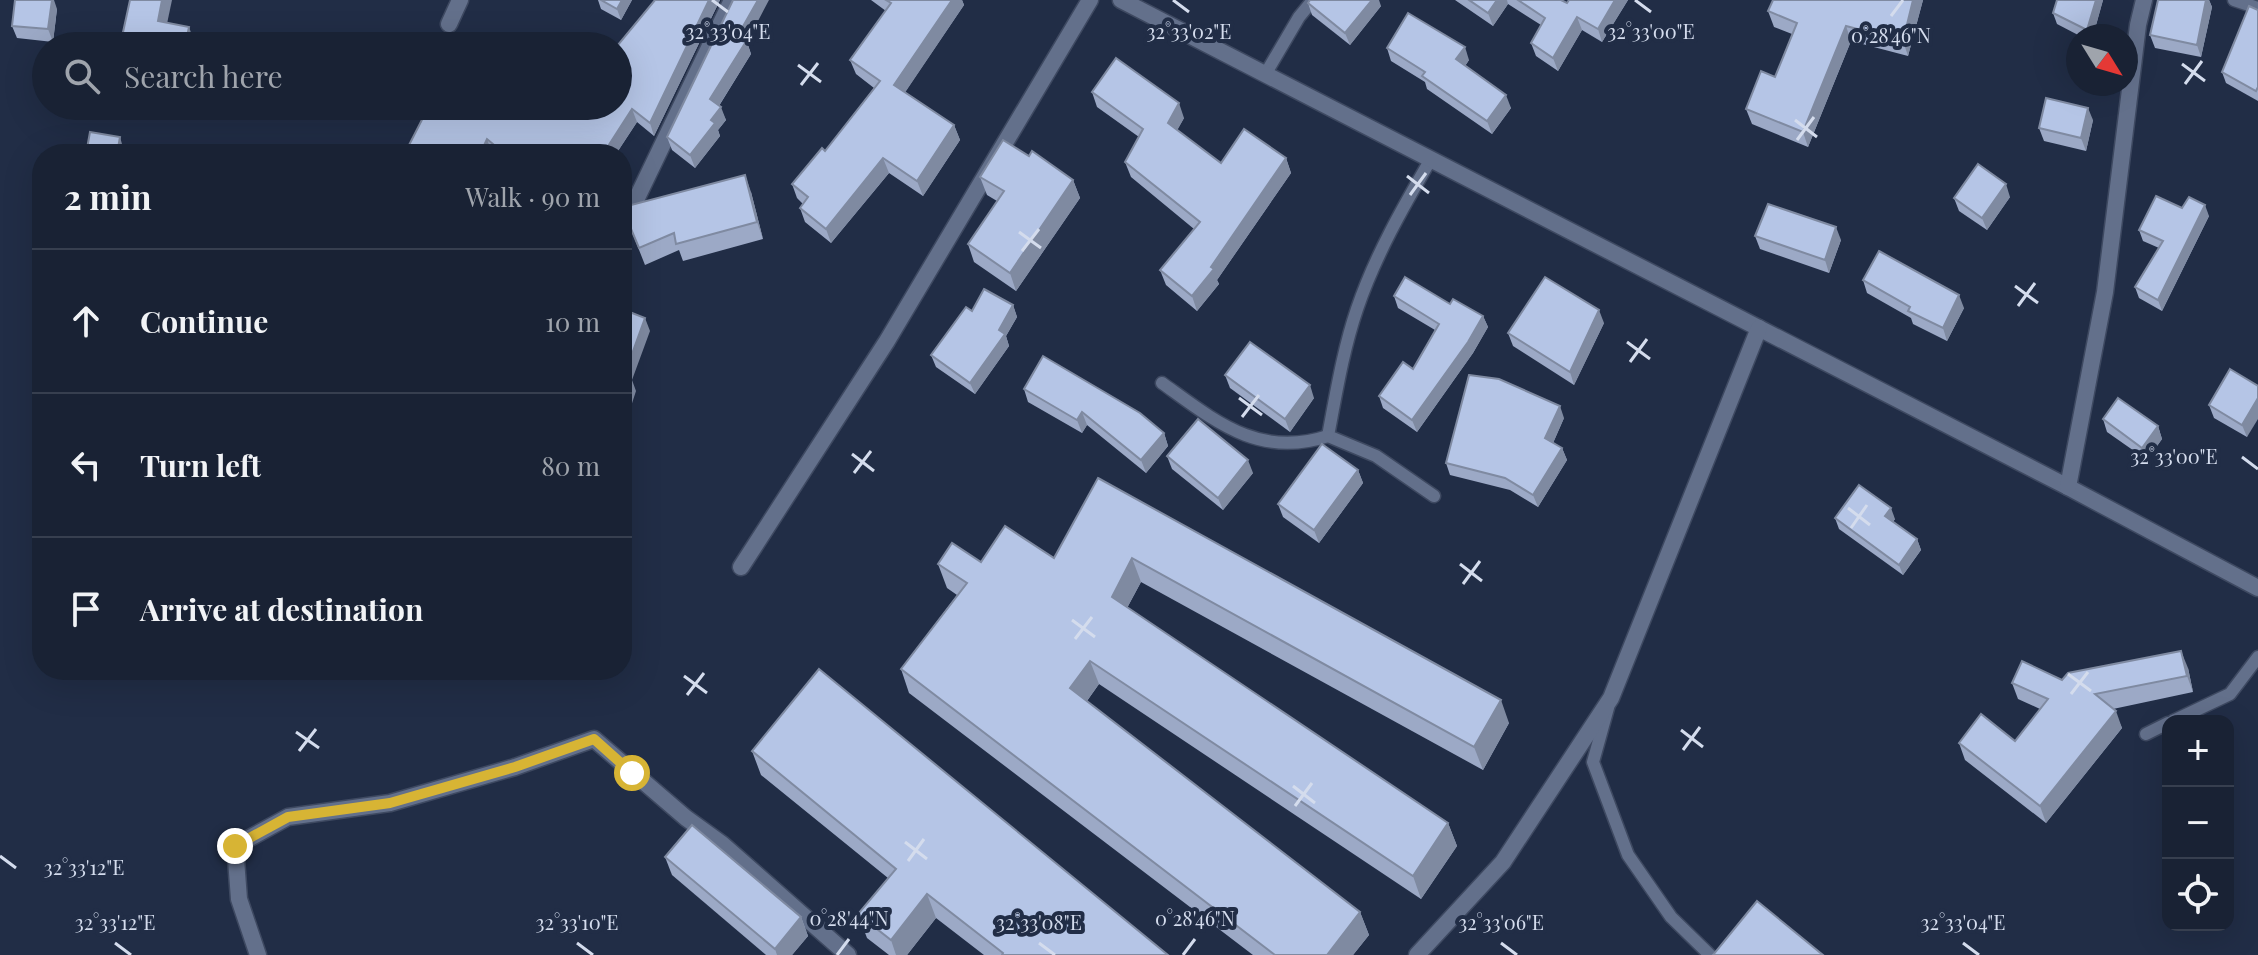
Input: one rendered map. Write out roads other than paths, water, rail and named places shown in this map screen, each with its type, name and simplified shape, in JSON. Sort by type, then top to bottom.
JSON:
[{"type":"street","points":[[449,24],[460,0]]},
{"type":"street","points":[[632,208],[732,0]]},
{"type":"street","points":[[741,567],[887,341],[1090,0]]},
{"type":"street","points":[[1121,0],[2068,487],[2258,588]]},
{"type":"street","points":[[2068,487],[2105,292],[2138,25],[2144,0]]},
{"type":"street","points":[[1417,955],[1503,862],[1611,698],[1759,328]]},
{"type":"street","points":[[258,955],[239,899],[235,846],[288,817],[390,803],[515,767],[594,739],[686,818],[722,844],[848,955]]},
{"type":"lane","points":[[1266,73],[1299,17],[1313,0]]},
{"type":"lane","points":[[2234,0],[2258,8]]},
{"type":"lane","points":[[1328,436],[1338,380],[1357,309],[1393,225],[1431,159]]},
{"type":"lane","points":[[1162,383],[1221,426],[1268,442],[1305,444],[1328,436],[1376,456],[1434,496]]},
{"type":"lane","points":[[2185,715],[2230,694],[2258,657]]},
{"type":"lane","points":[[1611,698],[1593,762],[1608,807],[1628,855],[1671,917],[1710,955]]},
{"type":"lane","points":[[2146,734],[2162,726]]}]
